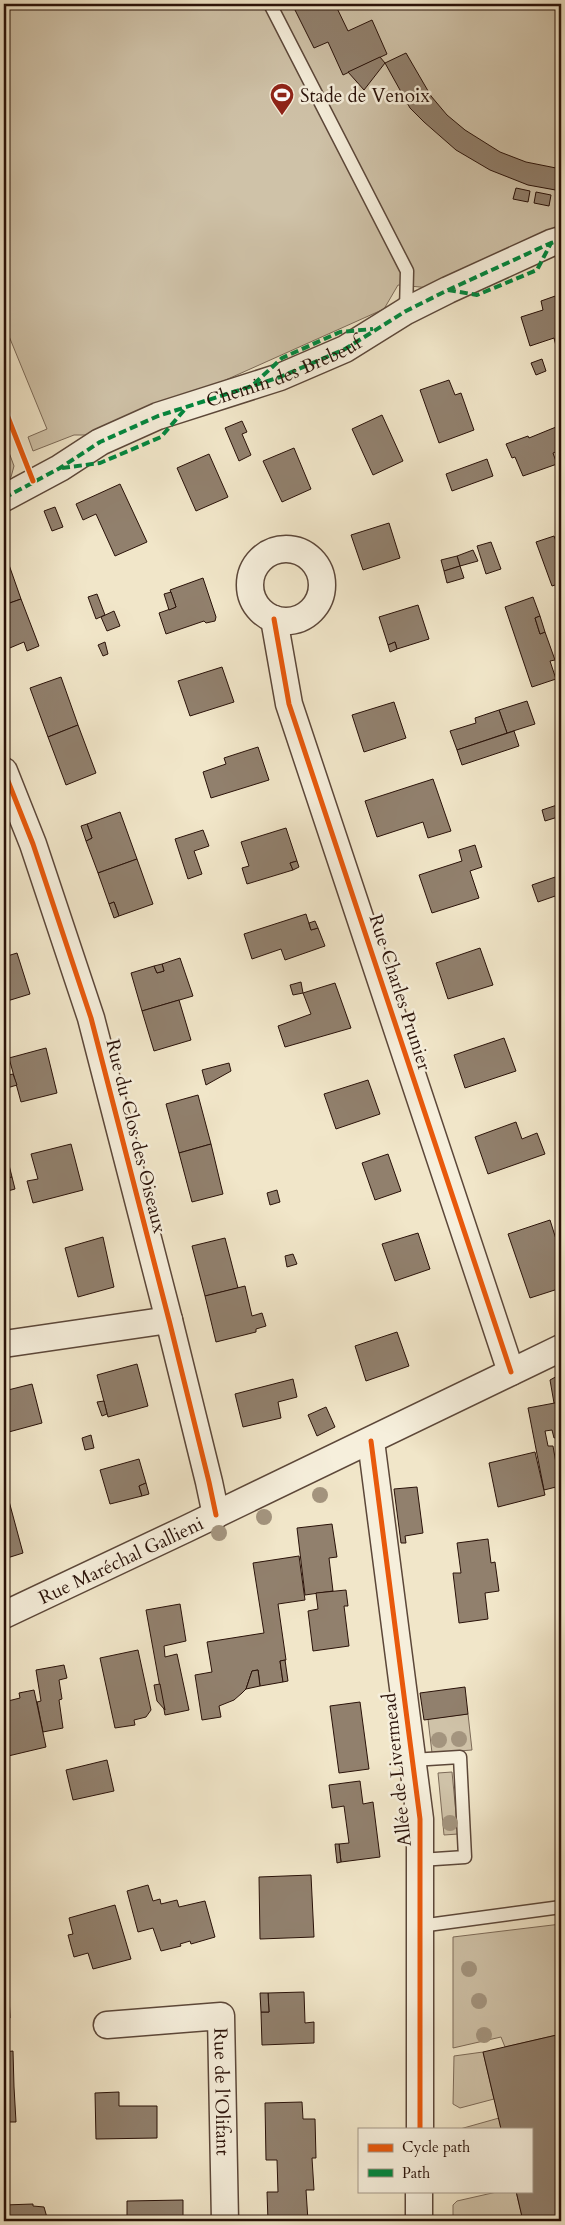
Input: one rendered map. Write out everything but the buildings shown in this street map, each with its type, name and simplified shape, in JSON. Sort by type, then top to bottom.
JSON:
[{"type":"street","name":"Chemin des Brebeuf","points":[[4,498],[60,468],[100,442],[158,416],[280,377],[345,348],[406,311],[551,242],[561,240]]},
{"type":"street","name":"Rue Charles Prunier","points":[[274,619],[289,704],[511,1372]]},
{"type":"street","name":"Rue du Clos des Oiseaux","points":[[4,771],[33,844],[91,1018],[169,1320],[216,1515]]},
{"type":"street","points":[[4,1344],[169,1320]]},
{"type":"street","name":"Rue Maréchal Gallieni","points":[[4,1615],[371,1441],[561,1348]]},
{"type":"street","name":"Allée de Livermead","points":[[371,1441],[420,1819],[420,2128]]},
{"type":"street","name":"Rue de l'Olifant","points":[[107,2025],[221,2016],[225,2221]]},
{"type":"street","points":[[419,2192],[419,2221]]},
{"type":"lane","points":[[270,4],[407,271],[406,311]]},
{"type":"lane","points":[[412,1760],[460,1757],[465,1857],[420,1860]]},
{"type":"lane","points":[[420,1926],[561,1907]]},
{"type":"shaded area","name":"Stade de Venoix","points":[[4,4],[561,4],[561,229],[431,288],[398,285],[384,309],[103,435],[74,435],[33,451],[28,437],[47,429],[4,324]]},
{"type":"shaded area","points":[[4,439],[14,466],[11,477],[4,480]]},
{"type":"shaded area","points":[[468,1714],[472,1750],[432,1753],[428,1719]]},
{"type":"shaded area","points":[[452,1772],[458,1834],[444,1835],[438,1773]]},
{"type":"shaded area","points":[[561,1924],[561,2034],[505,2047],[501,2037],[453,2048],[453,1937]]},
{"type":"shaded area","points":[[483,2052],[494,2099],[460,2108],[453,2104],[454,2056]]},
{"type":"shaded area","points":[[499,2118],[501,2128],[464,2128]]},
{"type":"shaded area","points":[[497,2192],[516,2192],[523,2221],[453,2221],[453,2205],[457,2201]]},
{"type":"marked path","points":[[4,498],[60,468],[100,442],[158,416],[280,377],[345,349],[406,311],[448,290],[561,240]]},
{"type":"marked path","points":[[448,290],[477,295],[537,270],[551,243]]},
{"type":"marked path","points":[[254,384],[282,358],[340,332],[373,329]]},
{"type":"marked path","points":[[62,468],[100,463],[161,437],[186,408]]},
{"type":"cycle path","points":[[4,407],[33,481]]},
{"type":"cycle path","points":[[274,619],[289,704],[511,1372]]},
{"type":"cycle path","points":[[4,771],[33,844],[91,1018],[169,1320],[216,1515]]},
{"type":"cycle path","points":[[371,1441],[420,1819],[420,2128]]},
{"type":"place","name":"Stade de Venoix","points":[[282,116]]}]
